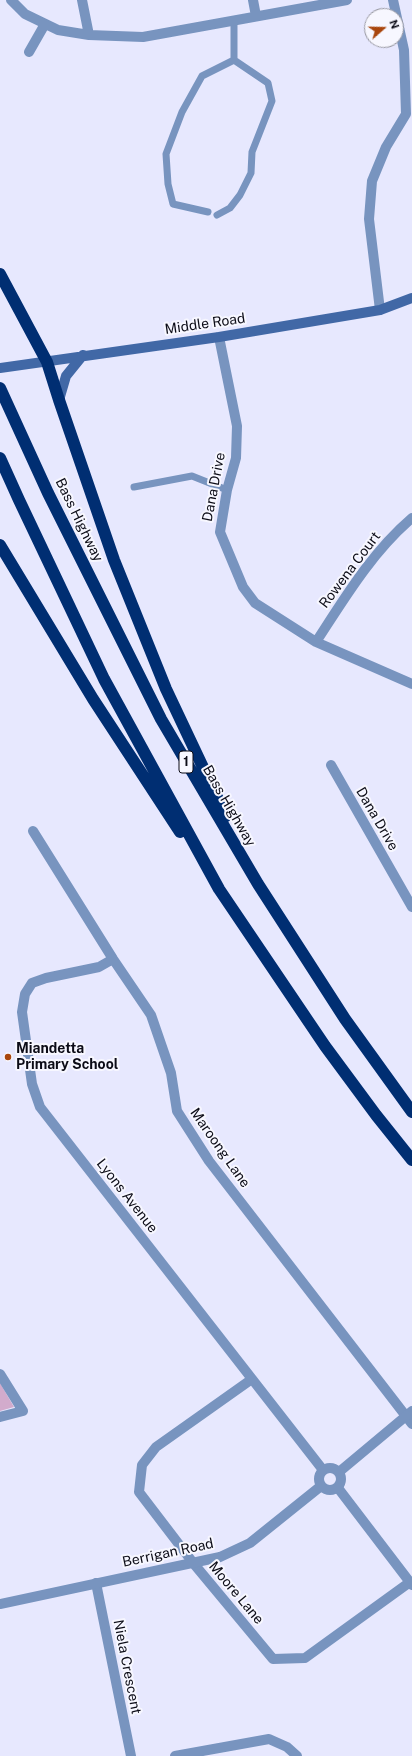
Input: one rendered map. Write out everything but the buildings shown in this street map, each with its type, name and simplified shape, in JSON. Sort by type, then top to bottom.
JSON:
[{"type":"highway","points":[[0,274],[47,362],[114,560],[166,689],[258,884]]},
{"type":"highway","name":"Bass Highway","points":[[0,388],[48,494],[161,719],[258,884],[345,1019],[412,1112]]},
{"type":"highway","name":"1","points":[[0,458],[104,679],[220,889],[325,1046],[376,1115],[412,1160]]},
{"type":"highway","points":[[0,545],[92,699],[149,786],[220,889]]},
{"type":"main road","name":"Middle Road","points":[[0,368],[219,336],[380,310],[412,298]]},
{"type":"main road","points":[[59,400],[66,376],[83,355]]},
{"type":"street","points":[[11,0],[25,14],[58,30],[89,35],[143,36],[347,0]]},
{"type":"street","points":[[82,0],[89,35]]},
{"type":"street","points":[[253,0],[256,16]]},
{"type":"street","points":[[380,310],[369,219],[372,181],[386,146],[406,114],[404,50],[393,0]]},
{"type":"street","points":[[29,52],[45,24]]},
{"type":"street","name":"Dana Drive","points":[[219,336],[237,426],[236,458],[227,490],[220,532],[243,588],[254,603],[316,642],[412,684]]},
{"type":"street","name":"Rowena Court","points":[[316,642],[355,582],[399,529],[412,518]]},
{"type":"street","name":"Dana Drive","points":[[330,765],[412,907]]},
{"type":"street","name":"Maroong Lane","points":[[33,831],[113,959],[151,1015],[171,1073],[177,1111],[209,1161],[409,1413],[412,1424]]},
{"type":"street","name":"Lyons Avenue","points":[[113,959],[99,967],[46,978],[32,983],[26,994],[22,1012],[32,1084],[40,1107],[323,1470]]},
{"type":"street","points":[[0,1374],[23,1411],[0,1417]]},
{"type":"street","name":"Moore Lane","points":[[252,1379],[156,1447],[142,1465],[139,1492],[194,1564],[273,1659],[305,1658],[411,1583]]},
{"type":"street","points":[[339,1472],[409,1413]]},
{"type":"street","points":[[330,1468],[339,1472],[342,1479],[338,1488],[335,1490],[327,1490],[321,1486],[319,1479],[323,1470],[330,1468]]},
{"type":"street","name":"Berrigan Road","points":[[0,1604],[220,1558],[250,1543],[321,1486]]},
{"type":"street","points":[[338,1488],[411,1583]]},
{"type":"street","name":"Niela Crescent","points":[[96,1583],[131,1756]]},
{"type":"street","points":[[175,1756],[270,1739],[287,1747],[297,1756]]},
{"type":"lane","points":[[234,21],[234,60]]},
{"type":"lane","points":[[208,212],[173,204],[168,184],[166,154],[182,112],[202,76],[234,60]]},
{"type":"lane","points":[[217,215],[230,208],[240,195],[251,173],[252,152],[272,101],[268,82],[234,60]]},
{"type":"lane","points":[[134,487],[192,476],[227,490]]},
{"type":"shaded area","points":[[0,1383],[14,1407],[0,1411]]},
{"type":"place","name":"Miandetta Primary School","points":[[8,1057]]}]
